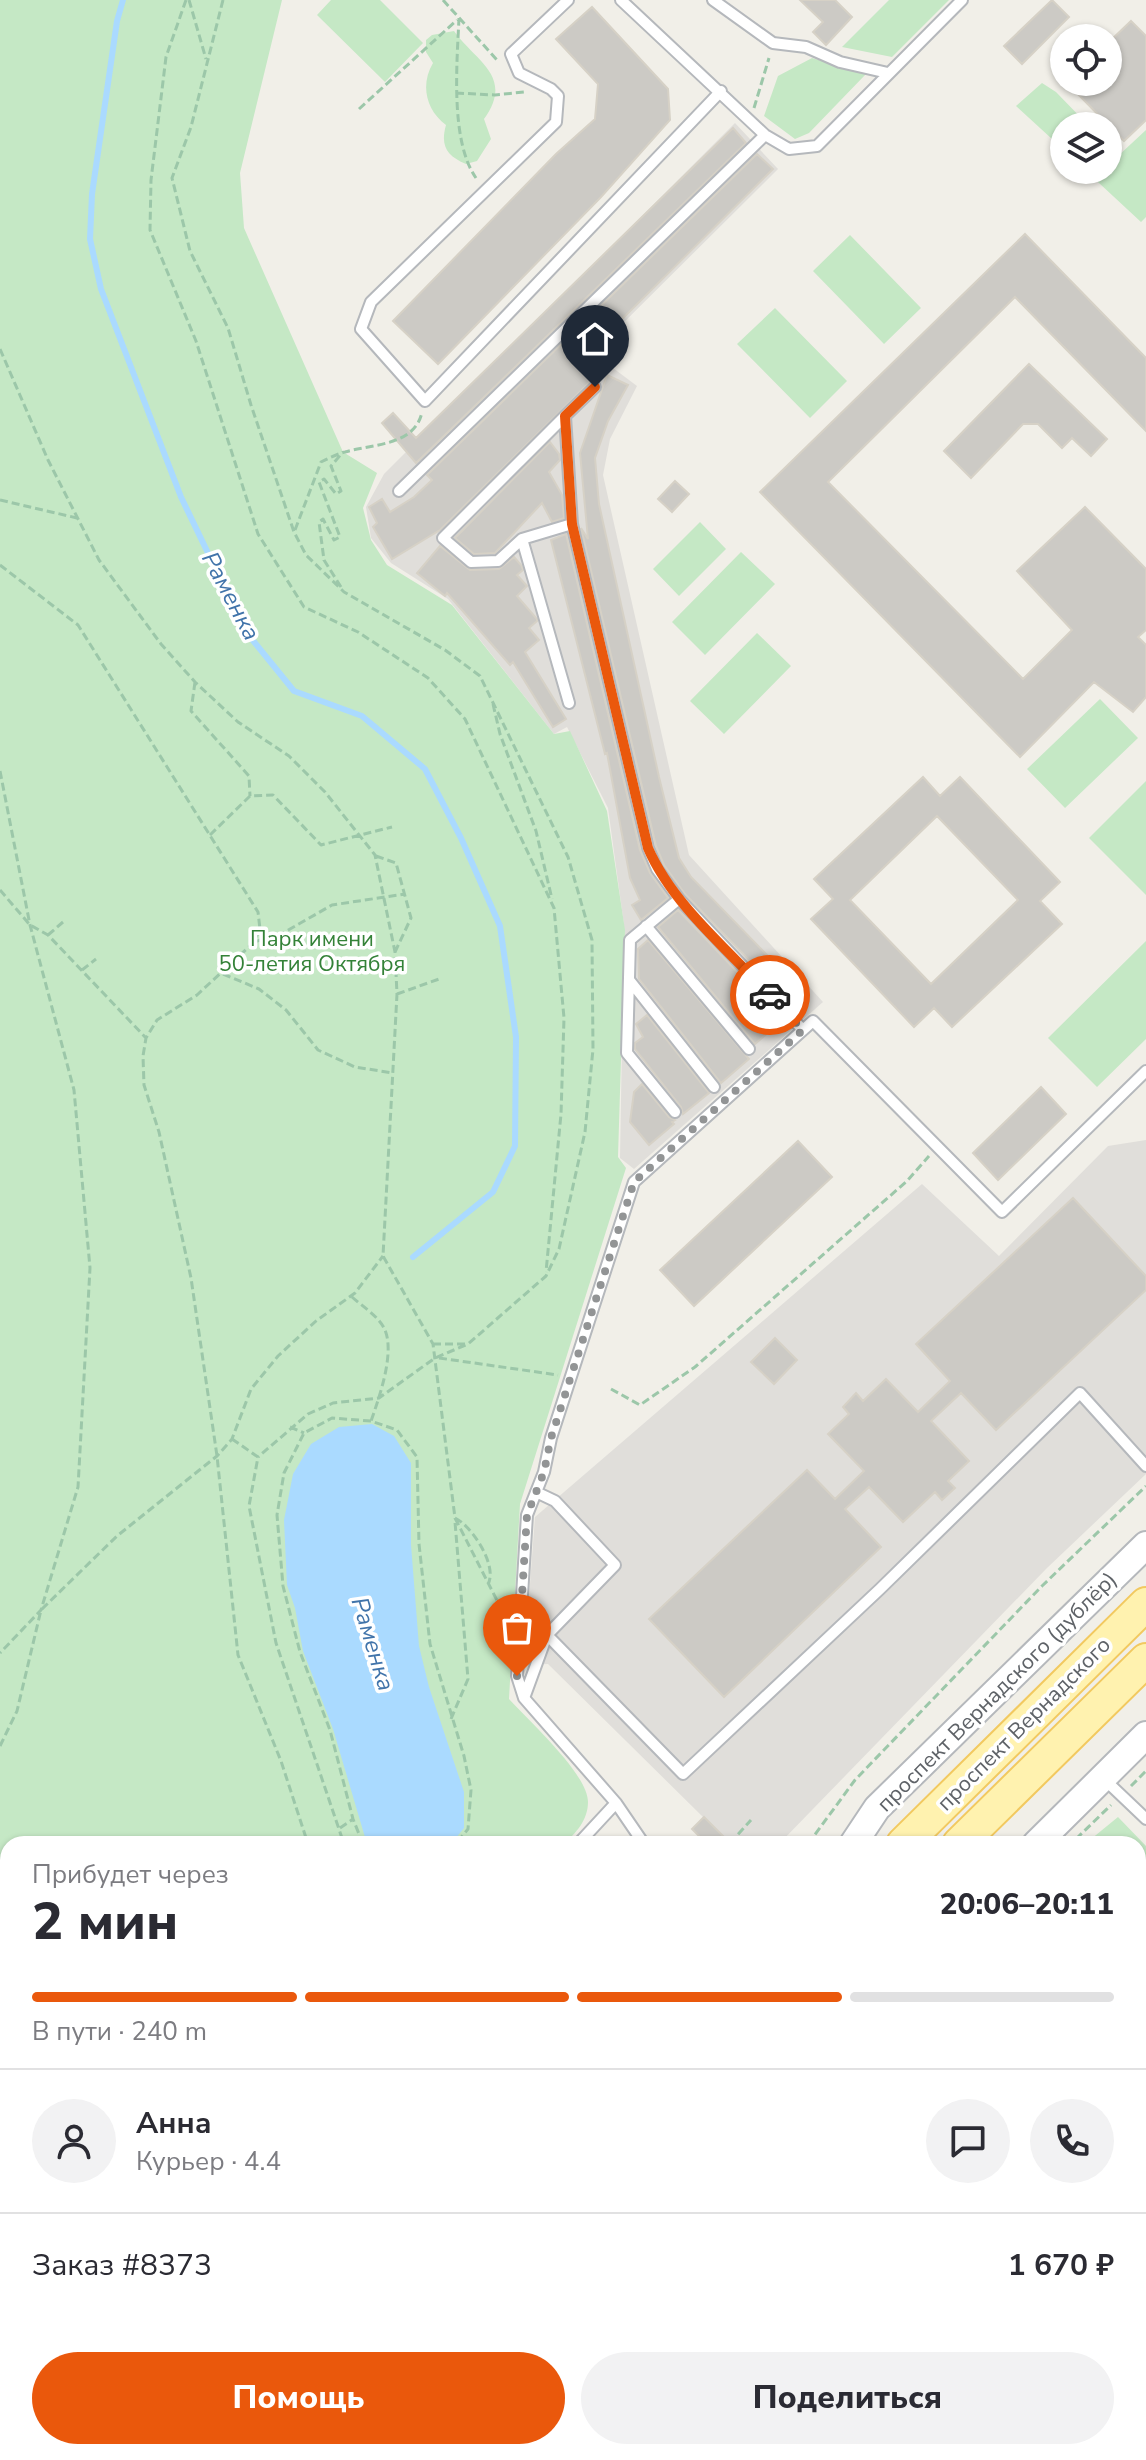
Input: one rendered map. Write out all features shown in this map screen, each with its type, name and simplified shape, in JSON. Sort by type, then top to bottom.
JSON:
[{"type":"main road","name":"проспект Вернадского","points":[[911,1836],[1146,1604]]},
{"type":"main road","name":"проспект Вернадского","points":[[967,1836],[1146,1660]]},
{"type":"street","name":"проспект Вернадского (дублёр)","points":[[858,1836],[877,1808],[1146,1545]]},
{"type":"street","points":[[1047,1836],[1112,1787],[1146,1735]]},
{"type":"street","points":[[876,1836],[877,1808]]},
{"type":"lane","points":[[568,0],[511,54],[519,73],[551,89],[558,96],[556,122],[371,302],[361,329],[425,401],[721,91]]},
{"type":"lane","points":[[621,0],[765,135],[789,149],[817,146],[962,0]]},
{"type":"lane","points":[[713,0],[773,43],[806,47],[840,62],[888,73]]},
{"type":"lane","points":[[399,491],[765,135]]},
{"type":"lane","points":[[572,524],[522,539],[498,561],[471,562],[443,538],[595,387]]},
{"type":"lane","points":[[565,416],[572,524],[648,848],[657,869],[679,899],[803,1030]]},
{"type":"lane","points":[[522,539],[569,703]]},
{"type":"lane","points":[[675,1112],[627,1053],[630,940],[679,899]]},
{"type":"lane","points":[[646,926],[749,1049]]},
{"type":"lane","points":[[630,981],[714,1087]]},
{"type":"lane","points":[[639,1836],[616,1803],[524,1698],[517,1676],[527,1515],[634,1182],[813,1021],[1002,1212],[1146,1071]]},
{"type":"lane","points":[[547,1635],[683,1774],[880,1589],[1080,1393],[1146,1466]]},
{"type":"lane","points":[[524,1698],[547,1635],[615,1565],[555,1501],[536,1492]]},
{"type":"lane","points":[[1112,1787],[1146,1819]]},
{"type":"lane","points":[[585,1836],[616,1803]]},
{"type":"path","points":[[188,0],[207,63]]},
{"type":"path","points":[[188,0],[166,57],[151,180],[150,230],[196,341],[258,534],[304,607],[358,632],[428,678],[465,719],[554,908]]},
{"type":"path","points":[[223,0],[191,127],[172,178],[190,251],[228,328],[294,532],[306,555],[344,592],[445,650],[480,676],[568,857],[592,940],[593,1049],[585,1132],[559,1249],[546,1276],[468,1344],[435,1358],[379,1398],[333,1403],[308,1414],[258,1457],[249,1506],[276,1643],[342,1836]]},
{"type":"path","points":[[443,0],[497,60]]},
{"type":"path","points":[[459,18],[456,93],[466,164],[485,191]]},
{"type":"path","points":[[359,109],[459,18]]},
{"type":"path","points":[[751,119],[773,43]]},
{"type":"path","points":[[456,93],[495,95],[526,92],[516,81]]},
{"type":"path","points":[[0,349],[48,460],[99,560],[161,644],[195,682],[238,722],[289,756],[325,792],[375,855],[395,952],[397,994],[383,1256],[433,1344],[455,1518],[468,1679],[451,1719]]},
{"type":"path","points":[[294,532],[321,462],[343,452],[401,440],[420,420],[425,401]]},
{"type":"path","points":[[343,452],[331,466],[341,491],[336,494],[324,479],[319,482],[340,537],[334,540],[323,519],[319,522],[324,560],[344,592]]},
{"type":"path","points":[[0,500],[77,518]]},
{"type":"path","points":[[0,565],[78,625],[258,912],[260,929],[253,943],[197,995],[157,1020],[146,1038],[144,1085],[159,1132],[191,1278],[217,1456],[238,1655],[281,1761],[305,1836]]},
{"type":"path","points":[[195,682],[191,711],[249,776],[250,796]]},
{"type":"path","points":[[491,696],[500,734],[536,831],[554,908],[564,1018],[561,1114],[546,1276]]},
{"type":"path","points":[[0,771],[30,925],[74,1090],[90,1268],[78,1487],[41,1610],[17,1711],[0,1746]]},
{"type":"path","points":[[210,835],[250,796],[273,795],[321,845],[392,827]]},
{"type":"path","points":[[375,855],[396,863],[411,918],[395,952]]},
{"type":"path","points":[[0,890],[30,925],[48,935],[146,1038]]},
{"type":"path","points":[[253,943],[283,933],[332,905],[405,894]]},
{"type":"path","points":[[48,935],[63,922]]},
{"type":"path","points":[[82,970],[96,959]]},
{"type":"path","points":[[221,973],[259,989],[286,1010],[318,1050],[355,1067],[393,1073]]},
{"type":"path","points":[[397,994],[442,978]]},
{"type":"path","points":[[611,1389],[640,1405],[695,1367],[907,1181],[937,1148]]},
{"type":"path","points":[[0,1653],[117,1536],[217,1456],[232,1439],[251,1389],[278,1356],[316,1321],[351,1296],[383,1256]]},
{"type":"path","points":[[351,1296],[383,1326],[388,1340],[388,1356],[371,1421]]},
{"type":"path","points":[[433,1344],[468,1344]]},
{"type":"path","points":[[435,1358],[573,1377]]},
{"type":"path","points":[[360,1836],[330,1730],[300,1652],[283,1586],[277,1515],[284,1473],[304,1433],[332,1418],[371,1421],[397,1430],[417,1457],[419,1544],[430,1644],[464,1756],[471,1790],[468,1829],[462,1836]]},
{"type":"path","points":[[290,1427],[304,1433]]},
{"type":"path","points":[[232,1439],[258,1457]]},
{"type":"path","points":[[814,1836],[855,1780],[1042,1586],[1146,1486]]},
{"type":"path","points":[[455,1518],[519,1643]]},
{"type":"path","points":[[455,1518],[472,1530],[490,1569],[488,1584]]},
{"type":"path","points":[[1076,1836],[1112,1787],[1145,1774]]},
{"type":"path","points":[[340,1828],[353,1819]]},
{"type":"path","points":[[736,1836],[751,1820]]},
{"type":"shaded area","points":[[735,123],[778,169],[593,353],[637,386],[610,439],[603,475],[689,855],[823,1002],[634,1169],[620,1158],[624,925],[608,808],[567,727],[554,734],[448,599],[391,563],[371,538],[366,507],[384,474]]},
{"type":"shaded area","points":[[1146,1140],[1146,1474],[1047,1568],[787,1836],[699,1836],[692,1829],[703,1817],[548,1664],[524,1665],[535,1517],[922,1184],[999,1256],[1108,1146]]},
{"type":"green space","name":"Парк имени 50-летия Октября","points":[[0,0],[282,0],[240,173],[244,228],[343,452],[377,473],[363,508],[371,540],[387,565],[452,605],[554,734],[570,731],[607,811],[625,930],[618,1157],[626,1168],[520,1504],[509,1699],[556,1748],[578,1777],[585,1790],[587,1809],[584,1820],[572,1836],[0,1836]]},
{"type":"green space","points":[[331,0],[380,0],[423,43],[385,82],[317,15]]},
{"type":"green space","points":[[889,0],[949,0],[892,57],[842,47]]},
{"type":"green space","points":[[454,31],[488,70],[494,80],[495,91],[484,119],[491,139],[477,161],[466,164],[447,149],[444,139],[446,125],[430,105],[426,88],[433,63],[426,52],[426,40],[432,35]]},
{"type":"green space","points":[[812,58],[866,74],[809,133],[795,139],[764,116],[778,76]]},
{"type":"green space","points":[[1042,83],[1050,88],[1050,96],[1060,96],[1075,112],[1050,112],[1050,137],[1016,106]]},
{"type":"green space","points":[[1146,130],[1146,217],[1141,222],[1100,184],[1122,184],[1122,152]]},
{"type":"green space","points":[[850,235],[921,308],[884,344],[813,271]]},
{"type":"green space","points":[[775,308],[847,381],[810,418],[737,344]]},
{"type":"green space","points":[[700,522],[726,549],[679,596],[653,569]]},
{"type":"green space","points":[[741,552],[775,584],[705,655],[672,622]]},
{"type":"green space","points":[[757,633],[791,666],[724,734],[690,701]]},
{"type":"green space","points":[[1100,699],[1138,738],[1065,808],[1027,769]]},
{"type":"green space","points":[[1146,781],[1146,895],[1089,838]]},
{"type":"green space","points":[[1146,941],[1146,1039],[1097,1087],[1048,1038]]},
{"type":"green space","points":[[1118,1817],[1136,1836],[1095,1836]]},
{"type":"water","points":[[372,1424],[394,1436],[411,1463],[411,1545],[419,1646],[429,1687],[464,1792],[464,1828],[458,1836],[365,1836],[333,1729],[303,1651],[287,1585],[284,1520],[293,1474],[311,1444],[339,1427]]},
{"type":"building","points":[[800,0],[835,0],[852,17],[826,45],[813,32],[823,22]]},
{"type":"building","points":[[1052,0],[1069,17],[1062,24],[1050,24],[1050,36],[1022,64],[1004,46]]},
{"type":"building","points":[[592,7],[668,89],[670,120],[601,197],[438,364],[393,321],[556,154],[595,119],[598,84],[556,39]]},
{"type":"building","points":[[1131,21],[1146,36],[1146,120],[1124,141],[1122,112],[1095,112],[1080,96],[1122,96],[1122,30]]},
{"type":"building","points":[[733,128],[746,143],[416,463],[382,423],[393,413],[416,438]]},
{"type":"building","points":[[757,154],[773,169],[588,353],[603,369],[440,530],[392,559],[373,527],[377,523],[369,507],[382,499],[390,512],[414,497],[432,480],[427,475]]},
{"type":"building","points":[[1025,234],[1146,358],[1146,431],[1015,297],[828,482],[1023,679],[1072,630],[1017,571],[1085,507],[1146,569],[1146,630],[1138,637],[1146,645],[1146,697],[1133,712],[1094,682],[1020,757],[760,492]]},
{"type":"building","points":[[1029,364],[1107,439],[1091,456],[1072,438],[1062,448],[1038,424],[1023,424],[971,478],[944,451]]},
{"type":"building","points":[[607,375],[628,385],[608,421],[595,458],[599,504],[679,858],[691,877],[808,997],[799,1011],[685,894],[664,865],[656,846],[581,528],[588,539],[580,453]]},
{"type":"building","points":[[550,442],[559,454],[560,460],[549,472],[562,495],[564,518],[552,522],[542,503],[495,553],[474,554],[455,538]]},
{"type":"building","points":[[675,481],[689,494],[672,512],[658,499]]},
{"type":"building","points":[[566,534],[640,850],[650,873],[668,898],[641,920],[632,905],[640,900],[630,878],[607,753],[551,540]]},
{"type":"building","points":[[440,546],[470,570],[499,569],[514,557],[521,565],[523,570],[517,575],[527,586],[517,596],[537,619],[529,628],[539,640],[525,652],[566,719],[553,727],[513,662],[510,665],[447,593],[445,596],[417,573]]},
{"type":"building","points":[[923,777],[940,796],[960,777],[1060,882],[1040,901],[1062,924],[952,1027],[934,1008],[914,1027],[811,919],[833,899],[814,879]],"holes":[[[937,816],[1018,900],[931,984],[850,900]]]},
{"type":"building","points":[[678,910],[783,1020],[755,1044],[658,927]]},
{"type":"building","points":[[648,940],[749,1059],[721,1083],[639,979],[638,949]]},
{"type":"building","points":[[647,1015],[709,1093],[683,1114],[681,1107],[635,1049],[635,1043],[643,1037],[636,1024]]},
{"type":"building","points":[[642,1084],[675,1120],[649,1145],[630,1122],[634,1092]]},
{"type":"building","points":[[1041,1087],[1066,1114],[998,1180],[973,1153]]},
{"type":"building","points":[[798,1141],[832,1177],[694,1306],[660,1270]]},
{"type":"building","points":[[1073,1198],[1146,1276],[1146,1290],[996,1430],[961,1393],[931,1421],[969,1461],[948,1481],[955,1488],[942,1500],[935,1492],[903,1522],[869,1487],[845,1509],[881,1547],[724,1697],[649,1619],[807,1470],[835,1499],[864,1471],[828,1434],[849,1414],[843,1407],[856,1393],[863,1401],[886,1379],[918,1412],[950,1381],[916,1344]]},
{"type":"building","points":[[775,1338],[797,1360],[774,1384],[751,1362]]},
{"type":"building","points":[[704,1817],[723,1836],[699,1836],[692,1829]]},
{"type":"waterway","name":"Раменка","points":[[123,0],[117,21],[92,194],[90,239],[101,289],[181,497],[246,632],[294,691],[362,716],[425,769],[461,838],[500,926],[516,1037],[515,1146],[493,1192],[413,1257]]},
{"type":"way so far","points":[[517,1676],[527,1515],[544,1472],[551,1438],[634,1182],[803,1030],[770,995]]},
{"type":"route","points":[[595,387],[565,416],[572,524],[648,848],[657,869],[679,899],[770,995]]}]
